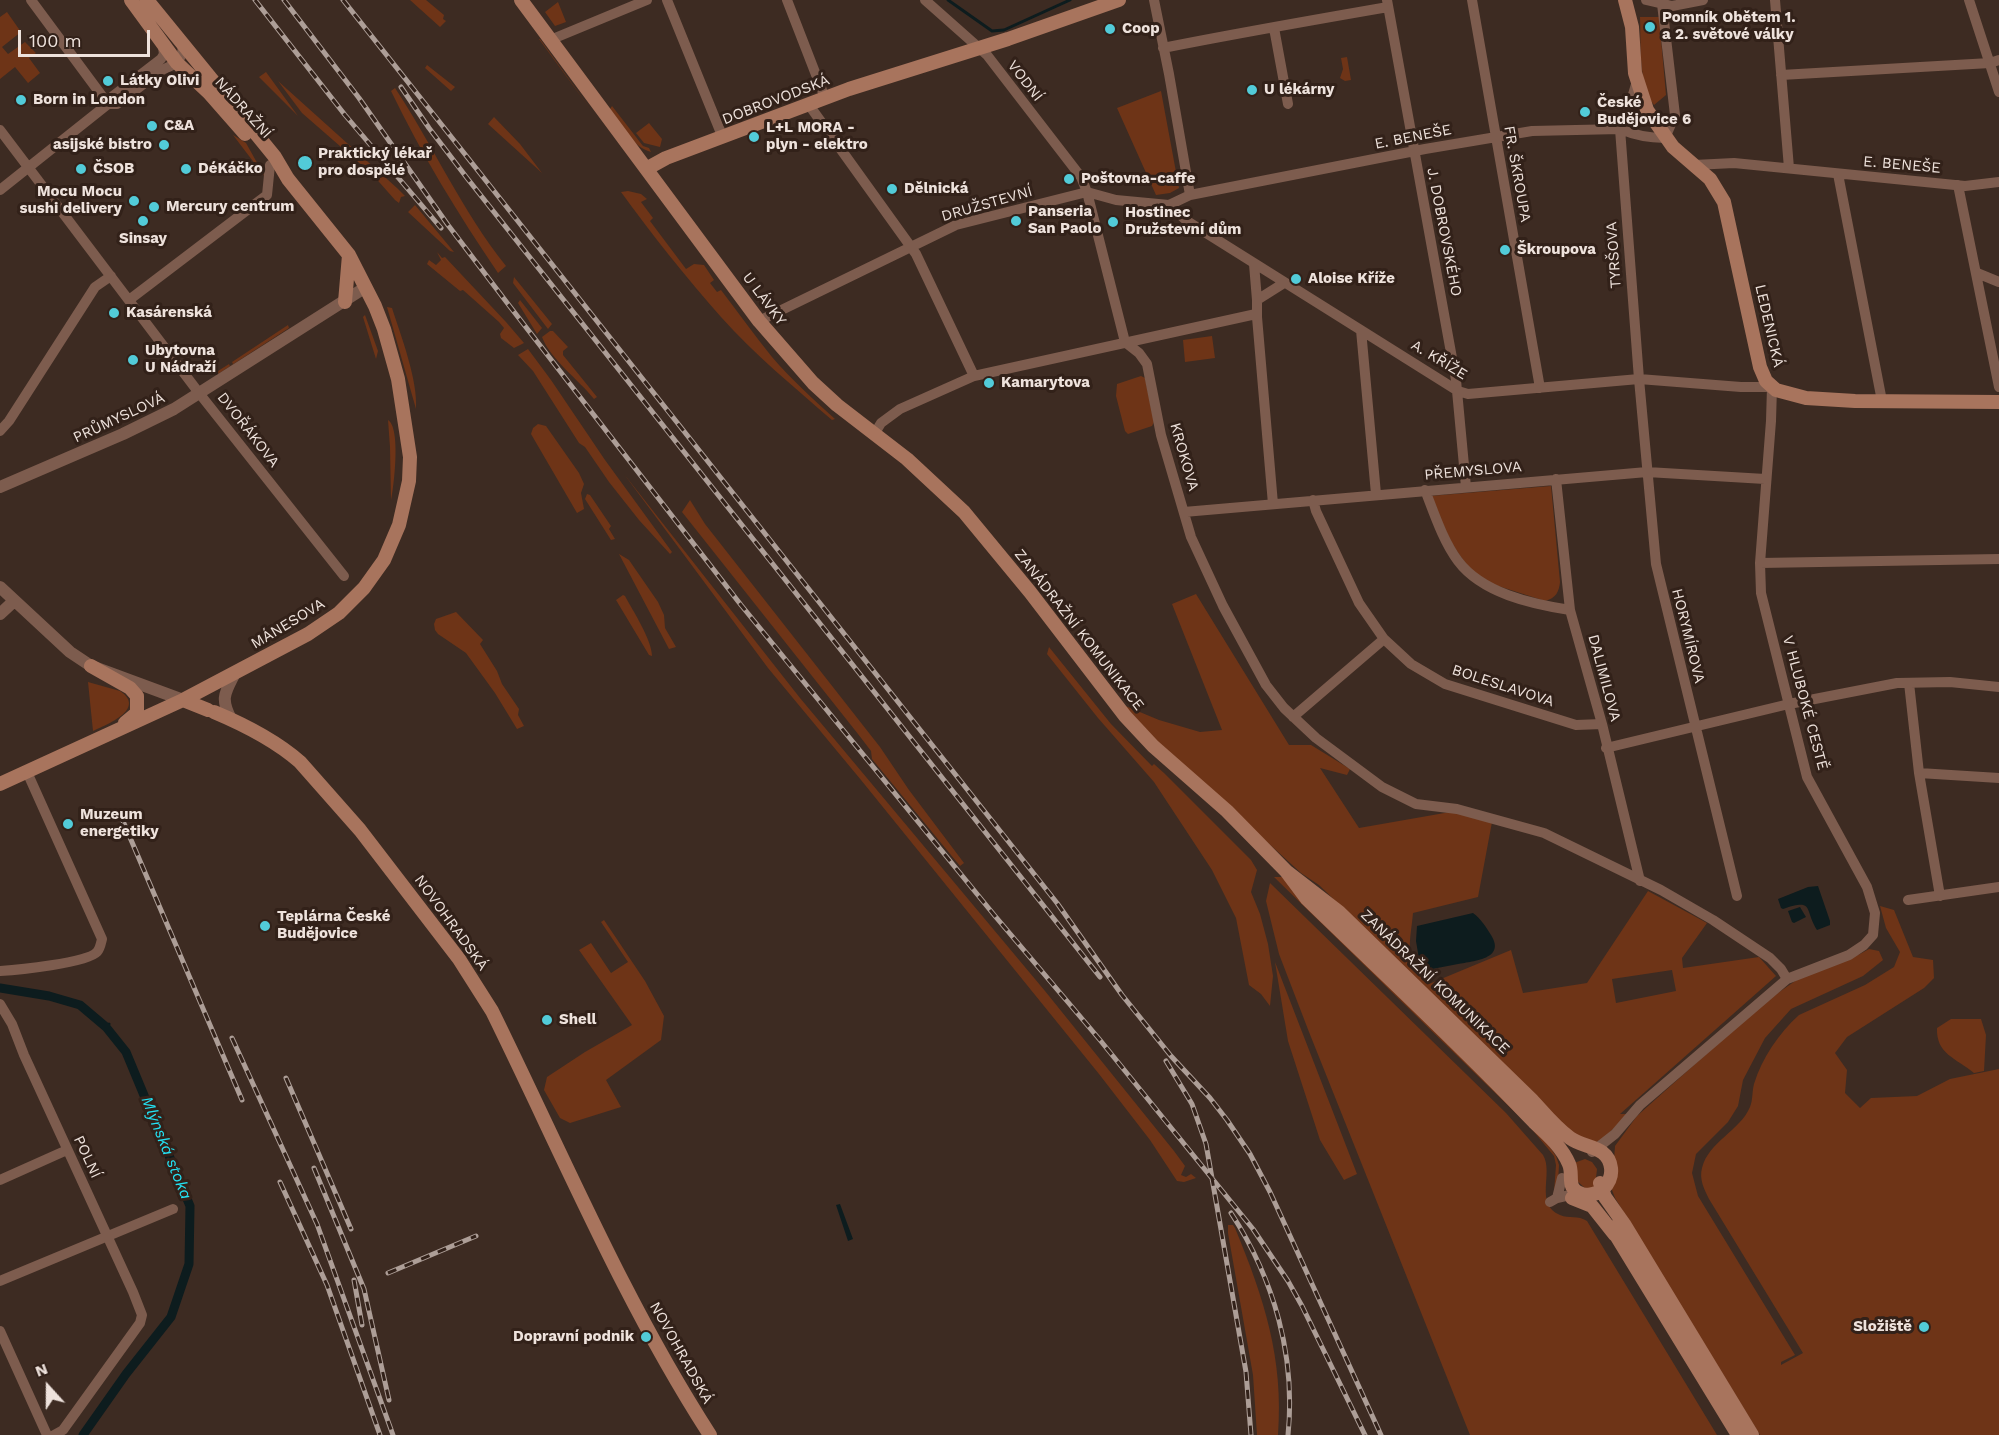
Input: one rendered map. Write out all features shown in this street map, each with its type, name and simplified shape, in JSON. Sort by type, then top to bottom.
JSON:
[{"type":"main road","name":"NÁDRAŽNÍ","points":[[131,0],[177,63],[222,108],[270,165],[288,179]]},
{"type":"main road","name":"NÁDRAŽNÍ","points":[[147,0],[275,157],[288,179],[349,255],[366,287]]},
{"type":"main road","points":[[520,0],[646,169]]},
{"type":"main road","name":"DOBROVODSKÁ","points":[[646,169],[666,158],[825,98],[1119,0]]},
{"type":"main road","name":"LEDENICKÁ","points":[[1625,0],[1632,27],[1633,59],[1637,81],[1647,110],[1665,138],[1678,153],[1715,184],[1725,202],[1760,367],[1766,381],[1782,392],[1806,398],[1999,402]]},
{"type":"main road","name":"U LÁVKY","points":[[646,169],[759,321],[813,383],[837,405],[875,433]]},
{"type":"main road","points":[[345,302],[349,255]]},
{"type":"main road","name":"MÁNESOVA","points":[[0,784],[183,700],[308,634],[339,612],[364,588],[384,560],[399,525],[409,481],[410,457],[398,379],[384,329],[366,287]]},
{"type":"main road","name":"ZANÁDRAŽNÍ KOMUNIKACE","points":[[875,433],[964,512],[1030,592],[1125,716],[1154,746],[1227,811],[1286,871],[1307,899],[1571,1149],[1590,1151]]},
{"type":"main road","points":[[91,666],[130,688],[137,696],[137,713],[113,733]]},
{"type":"main road","name":"NOVOHRADSKÁ","points":[[183,700],[231,719],[273,741],[300,762],[360,830],[459,958],[492,1011],[637,1308],[688,1401],[710,1435]]},
{"type":"main road","name":"ZANÁDRAŽNÍ KOMUNIKACE","points":[[1547,1126],[1564,1168]]},
{"type":"main road","points":[[1590,1151],[1602,1165],[1603,1175],[1600,1183],[1605,1186]]},
{"type":"main road","points":[[1564,1168],[1575,1155],[1590,1151],[1609,1160],[1611,1170],[1605,1186],[1619,1229],[1738,1435]]},
{"type":"main road","points":[[1564,1168],[1570,1169],[1570,1182],[1575,1189],[1569,1197]]},
{"type":"main road","points":[[1569,1197],[1605,1186]]},
{"type":"main road","points":[[1569,1197],[1598,1204],[1619,1229],[1752,1435]]},
{"type":"street","points":[[31,0],[108,104]]},
{"type":"street","points":[[550,40],[647,0]]},
{"type":"street","points":[[667,0],[723,138]]},
{"type":"street","points":[[787,0],[825,98]]},
{"type":"street","name":"VODNÍ","points":[[925,0],[987,55],[1076,170],[1087,192]]},
{"type":"street","points":[[1154,0],[1190,195]]},
{"type":"street","name":"FR. ŠKROUPA","points":[[1472,0],[1540,388]]},
{"type":"street","points":[[1646,0],[1672,6],[1703,0]]},
{"type":"street","points":[[1775,0],[1789,168]]},
{"type":"street","points":[[1969,0],[1994,62],[1999,92]]},
{"type":"street","name":"J. DOBROVSKÉHO","points":[[1163,48],[1387,4],[1458,391],[1466,487]]},
{"type":"street","points":[[1662,4],[1675,115],[1665,138]]},
{"type":"street","points":[[1274,28],[1288,104]]},
{"type":"street","points":[[0,190],[161,59],[164,54],[162,41]]},
{"type":"street","points":[[108,104],[117,104],[162,70],[177,63],[182,54],[183,45]]},
{"type":"street","points":[[1781,75],[1994,62]]},
{"type":"street","name":"LEDENICKÁ","points":[[1620,129],[1629,109],[1637,81]]},
{"type":"street","points":[[809,105],[919,259],[974,376]]},
{"type":"street","name":"E. BENEŠE","points":[[1169,205],[1190,195],[1532,131],[1620,129],[1630,134],[1665,138]]},
{"type":"street","name":"TYRŠOVA","points":[[1620,129],[1639,378]]},
{"type":"street","name":"DVOŘÁKOVA","points":[[0,130],[199,393],[344,576]]},
{"type":"street","name":"E. BENEŠE","points":[[1694,165],[1734,163],[1958,185],[1999,183]]},
{"type":"street","points":[[129,300],[267,195],[270,186],[270,165]]},
{"type":"street","points":[[1838,174],[1882,401]]},
{"type":"street","points":[[1958,185],[1999,387]]},
{"type":"street","points":[[1087,192],[1125,342]]},
{"type":"street","name":"DRUŽSTEVNÍ","points":[[759,321],[956,225],[1087,192],[1116,200],[1169,205]]},
{"type":"street","name":"A. KŘÍŽE","points":[[1169,205],[1187,221],[1458,391],[1468,394],[1639,378],[1741,387],[1772,387]]},
{"type":"street","points":[[1254,264],[1256,314],[1273,504]]},
{"type":"street","points":[[1977,273],[1999,282]]},
{"type":"street","points":[[0,431],[9,421],[95,287],[111,276]]},
{"type":"street","points":[[1257,300],[1284,283]]},
{"type":"street","name":"PRŮMYSLOVÁ","points":[[0,488],[167,413],[366,287]]},
{"type":"street","points":[[875,433],[887,418],[900,409],[974,376],[1256,314]]},
{"type":"street","points":[[1361,330],[1376,494]]},
{"type":"street","name":"KROKOVA","points":[[1125,342],[1139,353],[1147,364],[1161,435],[1191,537],[1223,606],[1266,685],[1284,708],[1316,738],[1382,787],[1416,804],[1457,809],[1544,833],[1640,881]]},
{"type":"street","name":"HORYMÍROVA","points":[[1639,378],[1656,564],[1737,896]]},
{"type":"street","name":"V HLUBOKÉ CESTĚ","points":[[1590,1151],[1615,1134],[1640,1105],[1787,979],[1854,952],[1873,935],[1875,922],[1870,896],[1860,872],[1808,777],[1761,593],[1760,563],[1772,387]]},
{"type":"street","name":"PŘEMYSLOVA","points":[[1184,512],[1647,472],[1766,478]]},
{"type":"street","name":"DALIMILOVA","points":[[1556,479],[1569,610],[1602,723],[1606,748],[1640,881]]},
{"type":"street","points":[[1425,490],[1454,554],[1473,576],[1517,598],[1569,610]]},
{"type":"street","name":"BOLESLAVOVA","points":[[1313,500],[1359,603],[1384,639],[1412,664],[1445,684],[1576,725],[1602,723]]},
{"type":"street","points":[[1760,563],[1999,559]]},
{"type":"street","name":"NOVOHRADSKÁ","points":[[0,587],[70,652],[91,666],[183,700]]},
{"type":"street","points":[[0,614],[14,601]]},
{"type":"street","points":[[1293,717],[1384,639]]},
{"type":"street","points":[[231,719],[224,697],[235,673]]},
{"type":"street","points":[[1606,748],[1789,704],[1897,684],[1950,682],[1999,687]]},
{"type":"street","points":[[1909,683],[1919,773],[1940,896]]},
{"type":"street","points":[[0,971],[39,967],[87,958],[96,953],[102,939],[27,772]]},
{"type":"street","points":[[1919,773],[1999,778]]},
{"type":"street","points":[[1640,881],[1671,896],[1727,929],[1770,958],[1787,979]]},
{"type":"street","points":[[1908,900],[1999,887]]},
{"type":"street","name":"POLNÍ","points":[[1,1004],[142,1314],[140,1323],[63,1430],[54,1435]]},
{"type":"street","name":"V HLUBOKÉ CESTĚ","points":[[1609,1160],[1610,1146],[1615,1134]]},
{"type":"street","points":[[0,1180],[67,1150]]},
{"type":"street","points":[[1564,1168],[1569,1197]]},
{"type":"street","points":[[0,1281],[173,1209]]},
{"type":"street","points":[[0,1330],[47,1435]]},
{"type":"shaded area","points":[[410,0],[426,0],[444,15],[443,19],[446,21],[440,27]]},
{"type":"shaded area","points":[[558,2],[566,22],[555,26],[545,12]]},
{"type":"shaded area","points":[[7,12],[21,32],[2,47],[8,54],[25,42],[36,53],[29,58],[40,73],[28,83],[15,67],[0,79],[0,17]]},
{"type":"shaded area","points":[[1640,17],[1659,17],[1666,95],[1654,105],[1649,97],[1643,75]]},
{"type":"shaded area","points":[[539,39],[540,39],[591,110]]},
{"type":"shaded area","points":[[1347,57],[1351,80],[1345,81],[1340,78],[1343,69],[1341,58]]},
{"type":"shaded area","points":[[427,65],[455,87],[451,91],[425,68]]},
{"type":"shaded area","points":[[266,72],[298,116],[259,77]]},
{"type":"shaded area","points":[[278,81],[405,196],[401,197],[399,203],[372,174],[302,113]]},
{"type":"shaded area","points":[[395,88],[462,201],[506,266],[498,273],[428,161],[391,91]]},
{"type":"shaded area","points":[[1161,91],[1179,188],[1170,193],[1156,195],[1117,108]]},
{"type":"shaded area","points":[[612,106],[643,146],[649,148],[651,152],[638,145],[628,134],[610,109]]},
{"type":"shaded area","points":[[494,117],[520,144],[542,173],[488,124]]},
{"type":"shaded area","points":[[649,123],[662,139],[660,147],[644,143],[636,133]]},
{"type":"shaded area","points":[[233,135],[246,143],[265,177]]},
{"type":"shaded area","points":[[621,192],[641,194],[647,199],[641,202],[653,218],[650,221],[686,269],[694,264],[704,265],[714,280],[710,283],[717,292],[721,290],[772,357],[835,419],[832,420],[775,370],[721,317]]},
{"type":"shaded area","points":[[415,205],[454,252],[450,251],[408,212]]},
{"type":"shaded area","points":[[437,252],[442,258],[445,257],[524,343],[514,348],[501,338],[500,334],[504,328],[499,322],[463,290],[460,291],[427,264],[429,260],[436,265],[441,260]]},
{"type":"shaded area","points":[[514,277],[552,324],[548,329],[513,283]]},
{"type":"shaded area","points":[[520,300],[542,328],[537,334],[518,303]]},
{"type":"shaded area","points":[[387,307],[392,308],[408,358],[416,397],[416,409]]},
{"type":"shaded area","points":[[365,315],[378,351],[376,359],[363,317]]},
{"type":"shaded area","points":[[288,325],[289,328],[218,374],[218,371],[229,364],[230,366],[232,362]]},
{"type":"shaded area","points":[[553,331],[568,347],[563,351],[563,355],[597,397],[594,399],[551,353],[542,337]]},
{"type":"shaded area","points":[[1212,336],[1215,358],[1185,362],[1183,340]]},
{"type":"shaded area","points":[[528,349],[672,552],[670,554],[639,520],[585,447],[579,443],[533,371],[518,355]]},
{"type":"shaded area","points":[[1141,376],[1145,378],[1154,422],[1152,426],[1128,434],[1125,431],[1116,396],[1117,384]]},
{"type":"shaded area","points":[[388,420],[392,425],[395,445],[395,471],[391,501],[390,447]]},
{"type":"shaded area","points":[[538,424],[546,426],[579,473],[584,484],[581,493],[584,509],[577,513],[531,434],[533,428]]},
{"type":"shaded area","points":[[624,474],[800,698],[1045,991],[1174,1151],[1185,1166],[1181,1175],[1186,1177],[1191,1174],[1196,1178],[1184,1182],[1177,1181],[1150,1140],[1099,1074],[768,668]]},
{"type":"shaded area","points":[[1551,486],[1560,582],[1556,594],[1545,601],[1492,584],[1471,571],[1452,544],[1430,496]]},
{"type":"shaded area","points":[[587,494],[611,526],[609,529],[615,539],[611,540],[585,499]]},
{"type":"shaded area","points":[[690,500],[705,524],[880,747],[964,863],[960,866],[872,759],[871,751],[858,734],[682,512]]},
{"type":"shaded area","points":[[619,554],[629,560],[658,602],[664,615],[665,628],[676,647],[669,649]]},
{"type":"shaded area","points":[[1196,594],[1289,745],[1311,745],[1350,769],[1347,775],[1320,768],[1359,828],[1456,811],[1492,822],[1478,897],[1413,913],[1410,951],[1415,967],[1429,984],[1511,950],[1523,993],[1587,983],[1648,891],[1707,923],[1682,958],[1683,968],[1759,957],[1776,976],[1620,1114],[1628,1114],[1599,1143],[1578,1139],[1319,885],[1301,873],[1161,745],[1123,705],[1159,720],[1200,732],[1222,730],[1172,604]],"holes":[[[1672,970],[1676,991],[1616,1003],[1612,979]]]},
{"type":"shaded area","points":[[623,595],[646,634],[652,656],[649,655],[616,600]]},
{"type":"shaded area","points":[[456,612],[483,640],[480,644],[519,709],[518,715],[524,726],[517,729],[466,653],[435,630],[436,619]]},
{"type":"shaded area","points":[[1049,647],[1111,724],[1251,860],[1257,870],[1251,892],[1268,944],[1273,976],[1270,1006],[1261,994],[1249,985],[1236,918],[1212,870],[1154,782],[1098,718],[1047,654]]},
{"type":"shaded area","points":[[88,682],[120,691],[129,704],[122,716],[93,731]]},
{"type":"shaded area","points":[[1274,877],[1282,877],[1492,1085],[1547,1143],[1559,1165],[1558,1182],[1554,1192],[1556,1165],[1554,1156],[1530,1127]]},
{"type":"shaded area","points":[[1270,883],[1506,1113],[1543,1155],[1547,1170],[1548,1204],[1560,1215],[1587,1221],[1717,1435],[1470,1435],[1279,954],[1266,901]]},
{"type":"shaded area","points":[[1818,886],[1830,925],[1817,930],[1807,908],[1800,905],[1783,909],[1778,899],[1808,887]]},
{"type":"shaded area","points":[[1880,906],[1894,910],[1913,957],[1933,960],[1934,978],[1924,988],[1847,1037],[1835,1053],[1847,1070],[1845,1093],[1860,1108],[1871,1098],[1917,1096],[1950,1079],[1999,1069],[1999,1435],[1760,1435],[1615,1198],[1612,1190],[1615,1146],[1637,1116],[1762,1004],[1798,979],[1869,949],[1879,951],[1883,960],[1863,976],[1791,1009],[1765,1038],[1743,1080],[1738,1106],[1728,1122],[1696,1154],[1692,1173],[1698,1196],[1795,1355],[1781,1362],[1781,1365],[1803,1353],[1709,1199],[1702,1184],[1701,1172],[1711,1150],[1745,1115],[1751,1104],[1754,1084],[1762,1065],[1772,1046],[1792,1022],[1799,1015],[1865,985],[1894,967],[1900,952],[1886,928]]},
{"type":"shaded area","points":[[1800,907],[1806,917],[1794,923],[1788,911]]},
{"type":"shaded area","points":[[1473,913],[1481,920],[1495,943],[1491,954],[1479,960],[1421,971],[1416,941],[1417,926]]},
{"type":"shaded area","points":[[604,920],[645,981],[664,1016],[661,1040],[606,1080],[621,1107],[570,1123],[560,1118],[544,1090],[547,1077],[632,1025],[579,950],[591,943],[611,973],[628,962],[601,922]]},
{"type":"shaded area","points":[[1275,962],[1357,1174],[1344,1180],[1320,1140],[1288,1041]]},
{"type":"shaded area","points":[[1951,1019],[1981,1019],[1986,1035],[1984,1071],[1974,1073],[1948,1055],[1940,1044],[1937,1028]]},
{"type":"shaded area","points":[[1585,1159],[1592,1162],[1597,1169],[1595,1187],[1586,1189],[1576,1180],[1574,1163]]},
{"type":"shaded area","points":[[840,1204],[853,1239],[848,1241],[836,1205]]},
{"type":"shaded area","points":[[1228,1225],[1233,1225],[1235,1228],[1255,1279],[1270,1329],[1278,1380],[1278,1435],[1257,1435],[1253,1375]]},
{"type":"waterway","points":[[948,0],[992,31],[1004,30],[1070,0]]},
{"type":"waterway","name":"Mlýnská stoka","points":[[0,988],[49,996],[80,1005],[106,1027],[126,1052],[190,1206],[189,1264],[171,1317],[126,1374],[83,1435]]},
{"type":"waterway","name":"Mlýnská stoka","points":[[106,1027],[109,1024]]},
{"type":"railway","points":[[255,0],[345,115],[441,228]]},
{"type":"railway","points":[[284,0],[359,98],[448,225],[741,605],[1253,1229],[1302,1306],[1365,1435]]},
{"type":"railway","points":[[343,0],[1057,903],[1122,995],[1227,1120],[1250,1154],[1270,1192],[1381,1435]]},
{"type":"railway","points":[[401,87],[467,178],[1100,977]]},
{"type":"railway","points":[[120,814],[242,1100]]},
{"type":"railway","points":[[232,1038],[317,1224],[393,1435]]},
{"type":"railway","points":[[1166,1061],[1192,1104],[1206,1144],[1246,1372],[1251,1435]]},
{"type":"railway","points":[[286,1078],[351,1229]]},
{"type":"railway","points":[[314,1168],[364,1289],[389,1400]]},
{"type":"railway","points":[[280,1182],[327,1285],[380,1435]]},
{"type":"railway","points":[[1231,1213],[1259,1264],[1279,1319],[1289,1376],[1288,1435]]},
{"type":"railway","points":[[388,1273],[476,1236]]},
{"type":"railway","points":[[354,1280],[362,1325]]},
{"type":"place","name":"Pomník Obětem 1. a 2. světové války","points":[[1650,27]]},
{"type":"place","name":"Coop","points":[[1110,29]]},
{"type":"place","name":"Látky Olivi","points":[[108,81]]},
{"type":"place","name":"U lékárny","points":[[1252,90]]},
{"type":"place","name":"Born in London","points":[[21,100]]},
{"type":"place","name":"České Budějovice 6","points":[[1585,112]]},
{"type":"place","name":"C&A","points":[[152,126]]},
{"type":"place","name":"L+L MORA - plyn - elektro","points":[[754,137]]},
{"type":"place","name":"asijské bistro","points":[[164,145]]},
{"type":"place","name":"Praktický lékař pro dospělé","points":[[305,163]]},
{"type":"place","name":"ČSOB","points":[[81,169]]},
{"type":"place","name":"DéKáčko","points":[[186,169]]},
{"type":"place","name":"Poštovna-caffe","points":[[1069,179]]},
{"type":"place","name":"Dělnická","points":[[892,189]]},
{"type":"place","name":"Mocu Mocu sushi delivery","points":[[134,201]]},
{"type":"place","name":"Mercury centrum","points":[[154,207]]},
{"type":"place","name":"Sinsay","points":[[143,221]]},
{"type":"place","name":"Panseria San Paolo","points":[[1016,221]]},
{"type":"place","name":"Hostinec Družstevní dům","points":[[1113,222]]},
{"type":"place","name":"Škroupova","points":[[1505,250]]},
{"type":"place","name":"Aloise Kříže","points":[[1296,279]]},
{"type":"place","name":"Kasárenská","points":[[114,313]]},
{"type":"place","name":"Ubytovna U Nádraží","points":[[133,360]]},
{"type":"place","name":"Kamarytova","points":[[989,383]]},
{"type":"place","name":"Muzeum energetiky","points":[[68,824]]},
{"type":"place","name":"Teplárna České Budějovice","points":[[265,926]]},
{"type":"place","name":"Shell","points":[[547,1020]]},
{"type":"place","name":"Složiště","points":[[1924,1327]]},
{"type":"place","name":"Dopravní podnik","points":[[646,1337]]}]
